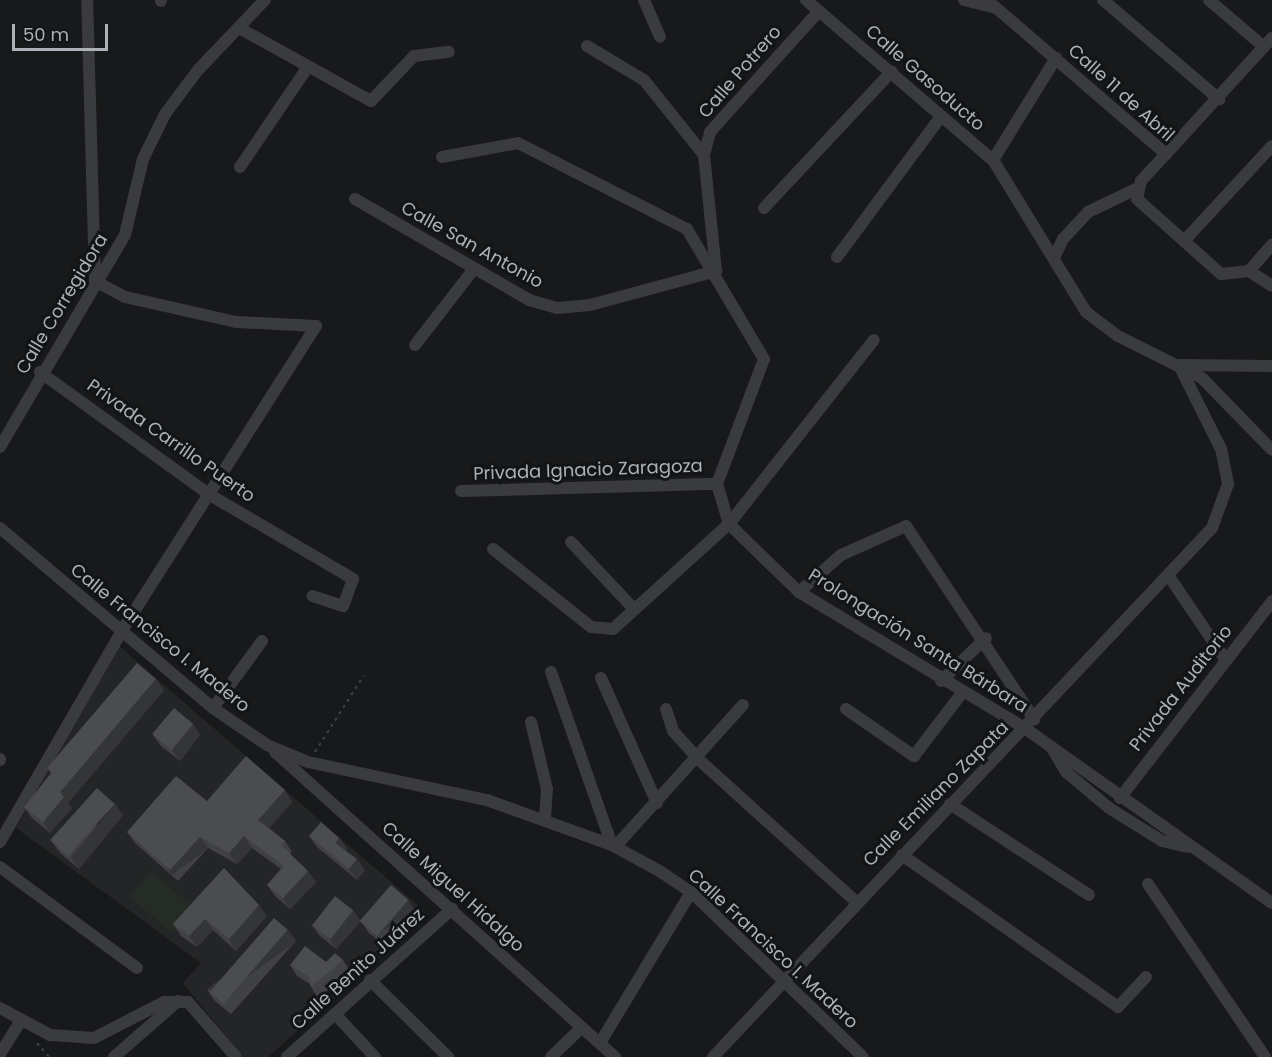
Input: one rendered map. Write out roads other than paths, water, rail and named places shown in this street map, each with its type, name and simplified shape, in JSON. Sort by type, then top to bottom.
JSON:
[{"type":"street","points":[[0,842],[121,632],[316,326],[236,322],[125,297],[95,281],[87,0]]},
{"type":"street","name":"Calle Corregidora","points":[[0,447],[40,372],[125,236],[143,159],[165,114],[198,70],[241,29],[265,0]]},
{"type":"street","name":"Calle Gasoducto","points":[[806,0],[892,71],[940,118],[993,160],[1086,312],[1118,336],[1179,364],[1210,384],[1272,450]]},
{"type":"street","points":[[964,0],[996,3]]},
{"type":"street","points":[[1103,0],[1219,99]]},
{"type":"street","points":[[1166,154],[1219,99],[1268,42],[1209,0]]},
{"type":"street","points":[[647,1],[660,37]]},
{"type":"street","name":"Calle 11 de Abril","points":[[996,3],[1166,154],[1138,188]]},
{"type":"street","name":"Calle Potrero","points":[[716,271],[704,155],[722,113],[819,11]]},
{"type":"street","points":[[241,29],[307,68],[371,101],[414,56],[449,52]]},
{"type":"street","points":[[587,46],[644,80],[704,155]]},
{"type":"street","points":[[993,160],[1056,58]]},
{"type":"street","points":[[240,167],[307,68]]},
{"type":"street","points":[[764,208],[892,71]]},
{"type":"street","points":[[837,257],[940,118]]},
{"type":"street","points":[[442,157],[518,143],[678,221],[716,271],[760,350],[764,369],[717,484]]},
{"type":"street","points":[[1184,241],[1272,146]]},
{"type":"street","points":[[1138,188],[1137,199],[1221,274],[1248,271],[1272,286]]},
{"type":"street","points":[[1054,258],[1063,239],[1088,212],[1138,188]]},
{"type":"street","name":"Calle San Antonio","points":[[355,199],[529,300],[557,308],[590,305],[716,271]]},
{"type":"street","points":[[1248,271],[1272,245]]},
{"type":"street","points":[[415,345],[474,269]]},
{"type":"street","points":[[493,549],[601,632],[613,629],[632,607],[729,524],[874,340]]},
{"type":"street","points":[[1179,364],[1272,366]]},
{"type":"street","name":"Calle Emiliano Zapata","points":[[713,1057],[786,980],[855,901],[1026,729],[1212,528],[1228,484],[1217,440],[1179,364]]},
{"type":"street","name":"Privada Carrillo Puerto","points":[[40,372],[210,495],[347,574],[355,586],[343,606],[313,596]]},
{"type":"street","name":"Privada Ignacio Zaragoza","points":[[461,491],[717,484]]},
{"type":"street","name":"Prolongación Santa Bárbara","points":[[717,484],[729,524],[799,592],[941,681],[1026,729],[1120,798],[1171,829],[1187,847],[1272,903]]},
{"type":"street","points":[[799,592],[841,555],[906,526],[986,638],[1034,719]]},
{"type":"street","name":"Calle Francisco I. Madero","points":[[0,528],[213,708],[267,745],[308,762],[417,783],[545,819],[614,846],[691,892],[786,980],[863,1057]]},
{"type":"street","points":[[571,542],[632,607]]},
{"type":"street","points":[[1168,575],[1225,659]]},
{"type":"street","name":"Privada Auditorio","points":[[1120,798],[1272,601]]},
{"type":"street","points":[[941,681],[986,638]]},
{"type":"street","points":[[213,708],[262,641]]},
{"type":"street","points":[[551,672],[614,846],[657,803],[743,705]]},
{"type":"street","points":[[600,678],[657,803]]},
{"type":"street","points":[[846,708],[914,756],[962,693]]},
{"type":"street","points":[[666,709],[673,731],[697,758],[855,901]]},
{"type":"street","points":[[531,722],[547,789],[545,819]]},
{"type":"street","name":"Calle Miguel Hidalgo","points":[[267,745],[615,1057]]},
{"type":"street","name":"Prolongación Santa Bárbara","points":[[1053,750],[1066,772],[1109,808],[1162,841],[1187,847]]},
{"type":"street","points":[[950,804],[1089,895]]},
{"type":"street","points":[[902,855],[1118,1007],[1146,977]]},
{"type":"street","points":[[0,867],[137,968]]},
{"type":"street","points":[[1148,884],[1265,1057]]},
{"type":"street","points":[[600,1043],[691,892]]},
{"type":"street","name":"Calle Benito Juárez","points":[[287,1057],[370,980],[452,909]]},
{"type":"street","points":[[370,980],[448,1057]]},
{"type":"street","points":[[114,1057],[179,1001]]},
{"type":"street","points":[[0,1008],[19,1023],[50,1035],[94,1038],[164,1002],[179,1001],[199,1008],[236,1057]]},
{"type":"street","points":[[335,1014],[375,1057]]},
{"type":"street","points":[[0,1054],[19,1023]]},
{"type":"street","points":[[551,1057],[581,1028]]}]
